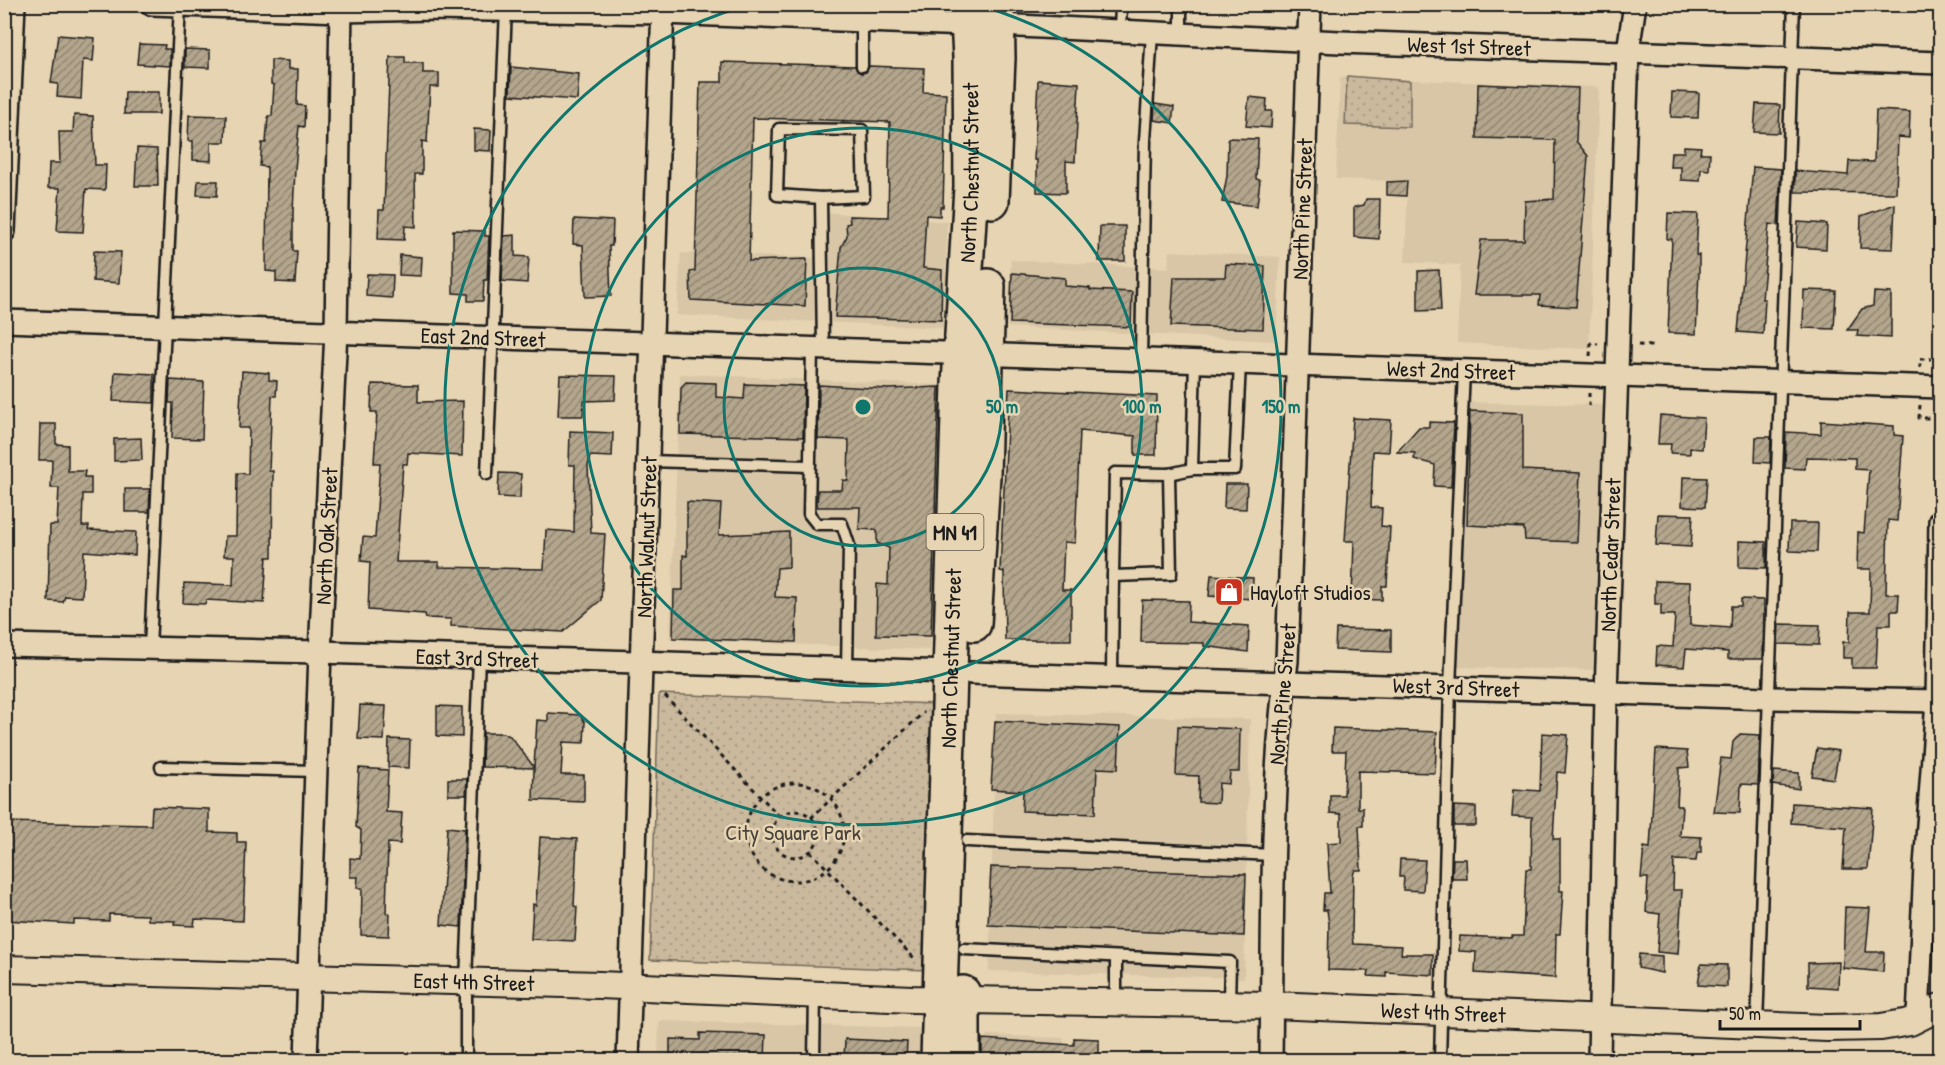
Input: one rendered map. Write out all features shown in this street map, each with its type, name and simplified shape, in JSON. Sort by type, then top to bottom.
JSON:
[{"type":"main road","name":"North Chestnut Street","points":[[963,1060],[951,999],[960,672],[974,354],[971,187],[982,15]]},
{"type":"main road","name":"North Chestnut Street","points":[[938,1060],[964,949],[967,841],[960,672]]},
{"type":"street","points":[[4,231],[14,4]]},
{"type":"street","name":"West 1st Street","points":[[152,4],[341,8],[663,9],[862,21],[982,15],[1120,32],[1941,63]]},
{"type":"street","name":"North Pine Street","points":[[1271,1060],[1274,855],[1279,719],[1285,682],[1310,4]]},
{"type":"street","name":"North Cedar Street","points":[[1599,1060],[1615,376],[1628,51],[1635,4]]},
{"type":"street","name":"North Oak Street","points":[[306,1060],[320,652],[336,332],[341,8]]},
{"type":"street","name":"North Walnut Street","points":[[628,1060],[663,9]]},
{"type":"street","name":"East 2nd Street","points":[[4,321],[974,354]]},
{"type":"street","name":"West 2nd Street","points":[[974,354],[1941,387]]},
{"type":"street","points":[[1929,1012],[1926,842],[1939,701],[1941,521]]},
{"type":"street","name":"East 3rd Street","points":[[4,645],[320,652],[641,664],[960,672]]},
{"type":"street","name":"West 3rd Street","points":[[960,672],[1112,675],[1769,698],[1939,701]]},
{"type":"street","name":"East 4th Street","points":[[4,969],[466,981],[951,999]]},
{"type":"street","name":"West 4th Street","points":[[951,999],[1271,1005],[1757,1025],[1881,1027],[1929,1012]]},
{"type":"lane","points":[[1120,32],[1121,4]]},
{"type":"lane","points":[[1181,4],[1181,34]]},
{"type":"lane","points":[[1757,1025],[1794,4]]},
{"type":"lane","points":[[150,648],[163,326],[180,5]]},
{"type":"lane","points":[[487,474],[506,7]]},
{"type":"lane","points":[[862,21],[862,66]]},
{"type":"lane","points":[[1141,360],[1145,141],[1152,33]]},
{"type":"lane","points":[[862,126],[864,196],[821,198],[777,195],[779,129],[862,126]]},
{"type":"lane","points":[[821,198],[818,348],[808,466],[809,514],[817,524],[842,524],[849,545],[848,669]]},
{"type":"lane","points":[[1192,469],[1195,361]]},
{"type":"lane","points":[[1112,675],[1115,473],[1169,474],[1192,469],[1235,469],[1240,363]]},
{"type":"lane","points":[[1440,1060],[1450,687],[1464,371]]},
{"type":"lane","points":[[649,461],[808,466]]},
{"type":"lane","points":[[1113,576],[1171,573],[1169,474]]},
{"type":"lane","points":[[466,1060],[466,981],[479,658]]},
{"type":"lane","points":[[161,767],[316,771]]},
{"type":"lane","points":[[967,841],[1274,855]]},
{"type":"lane","points":[[964,949],[1230,962],[1229,1004]]},
{"type":"lane","points":[[1116,958],[1116,1002]]},
{"type":"lane","points":[[814,1060],[815,995]]},
{"type":"path","points":[[1920,359],[1931,359]]},
{"type":"path","points":[[1920,401],[1920,418],[1929,418]]},
{"type":"path","points":[[665,696],[780,817]]},
{"type":"path","points":[[811,818],[930,706]]},
{"type":"path","points":[[797,782],[820,789],[832,799],[839,808],[845,829],[841,851],[828,869],[808,879],[786,880],[776,877],[758,864],[746,842],[745,829],[750,811],[761,796],[774,786],[797,782]]},
{"type":"path","points":[[792,812],[811,818],[818,831],[818,838],[810,851],[804,855],[790,856],[777,848],[773,829],[780,817],[792,812]]},
{"type":"path","points":[[810,851],[922,966]]},
{"type":"shaded area","points":[[1212,4],[1212,11],[1017,5]]},
{"type":"shaded area","points":[[1340,77],[1599,87],[1589,349],[1457,343],[1460,265],[1405,262],[1408,181],[1336,179]]},
{"type":"shaded area","points":[[822,212],[947,222],[945,328],[677,315],[681,253],[820,258]]},
{"type":"shaded area","points":[[1170,251],[1280,257],[1276,341],[1007,327],[1011,260],[1168,268]]},
{"type":"shaded area","points":[[680,374],[941,385],[930,650],[670,639]]},
{"type":"shaded area","points":[[1457,402],[1605,405],[1600,670],[1453,667]]},
{"type":"shaded area","points":[[996,713],[1250,719],[1244,978],[989,971]]},
{"type":"shaded area","points":[[659,1021],[921,1028],[920,1060],[658,1060]]},
{"type":"shaded area","points":[[986,1035],[1064,1038],[1063,1060],[985,1060]]},
{"type":"green space","points":[[1347,76],[1410,81],[1410,127],[1345,125]]},
{"type":"green space","name":"City Square Park","points":[[659,694],[936,704],[927,970],[650,960]]},
{"type":"building","points":[[58,35],[95,38],[93,61],[83,60],[81,99],[57,97],[58,84],[51,83]]},
{"type":"building","points":[[139,44],[165,45],[164,49],[170,49],[170,66],[137,64]]},
{"type":"building","points":[[185,49],[210,50],[210,68],[185,67]]},
{"type":"building","points":[[390,57],[405,57],[405,63],[423,63],[423,73],[439,73],[439,87],[430,87],[427,142],[422,141],[422,174],[415,174],[416,227],[405,226],[404,240],[378,239],[379,210],[384,210]]},
{"type":"building","points":[[271,60],[288,61],[288,69],[298,69],[297,105],[305,106],[304,127],[299,126],[295,169],[293,251],[297,251],[295,283],[276,282],[276,272],[266,271],[267,167],[260,166],[262,143],[266,143],[268,116],[272,116],[274,85],[271,84]]},
{"type":"building","points":[[722,62],[855,66],[861,73],[866,72],[869,66],[924,68],[923,92],[946,93],[943,207],[940,207],[940,216],[926,215],[923,268],[942,270],[941,320],[835,317],[841,247],[847,236],[846,224],[850,223],[849,216],[888,217],[890,122],[753,118],[749,261],[807,259],[805,306],[691,300],[690,272],[695,271],[700,82],[722,82]]},
{"type":"building","points":[[511,67],[579,74],[577,100],[510,95]]},
{"type":"building","points":[[1038,80],[1079,83],[1075,162],[1066,161],[1066,193],[1037,192],[1037,160],[1034,160]]},
{"type":"building","points":[[1478,84],[1578,88],[1576,141],[1588,156],[1576,307],[1539,305],[1540,295],[1474,295],[1481,240],[1524,240],[1525,201],[1554,199],[1555,140],[1477,138]]},
{"type":"building","points":[[125,92],[159,92],[159,114],[124,114]]},
{"type":"building","points":[[1672,92],[1699,93],[1698,118],[1671,117]]},
{"type":"building","points":[[1249,97],[1267,99],[1266,111],[1272,111],[1271,128],[1246,126]]},
{"type":"building","points":[[1155,104],[1174,107],[1172,123],[1154,120]]},
{"type":"building","points":[[1756,104],[1780,105],[1779,133],[1754,132]]},
{"type":"building","points":[[1876,110],[1910,112],[1909,138],[1898,137],[1896,193],[1795,192],[1795,171],[1848,175],[1849,161],[1874,162]]},
{"type":"building","points":[[74,115],[93,116],[95,165],[106,165],[105,190],[86,189],[83,232],[57,231],[60,188],[48,188],[49,163],[60,163],[59,132],[73,132]]},
{"type":"building","points":[[189,115],[226,116],[225,142],[211,142],[211,161],[193,160],[193,141],[188,141]]},
{"type":"building","points":[[474,129],[491,130],[490,151],[474,150]]},
{"type":"building","points":[[1228,138],[1258,139],[1256,179],[1260,180],[1257,206],[1222,202],[1227,176]]},
{"type":"building","points":[[1684,146],[1701,147],[1700,153],[1710,153],[1709,170],[1701,169],[1700,181],[1681,180],[1681,167],[1670,167],[1671,152],[1684,152]]},
{"type":"building","points":[[137,148],[157,149],[158,186],[135,186]]},
{"type":"building","points":[[1753,167],[1781,169],[1778,225],[1769,224],[1762,299],[1765,299],[1763,334],[1738,332]]},
{"type":"building","points":[[198,181],[218,181],[217,196],[197,195]]},
{"type":"building","points":[[1407,181],[1406,196],[1387,195],[1387,182]]},
{"type":"building","points":[[1366,199],[1380,199],[1379,239],[1354,237],[1354,207],[1364,205]]},
{"type":"building","points":[[1895,204],[1893,249],[1860,248],[1861,216]]},
{"type":"building","points":[[1668,213],[1698,214],[1696,255],[1699,255],[1699,272],[1696,334],[1668,333],[1672,239],[1667,239]]},
{"type":"building","points":[[574,219],[613,221],[612,246],[609,246],[611,296],[585,297],[583,245],[573,244]]},
{"type":"building","points":[[1798,222],[1827,224],[1826,249],[1796,247]]},
{"type":"building","points":[[1100,226],[1125,226],[1125,261],[1099,261]]},
{"type":"building","points":[[453,230],[485,231],[485,236],[489,236],[487,280],[484,280],[483,301],[468,301],[468,294],[453,293]]},
{"type":"building","points":[[515,235],[515,256],[529,257],[527,283],[502,281],[504,236]]},
{"type":"building","points":[[94,251],[121,252],[119,283],[93,281]]},
{"type":"building","points":[[400,255],[422,257],[421,276],[399,275]]},
{"type":"building","points":[[1226,264],[1265,266],[1263,329],[1171,326],[1174,277],[1225,277]]},
{"type":"building","points":[[1439,270],[1441,310],[1418,311],[1418,271]]},
{"type":"building","points":[[1012,273],[1065,278],[1065,286],[1090,288],[1090,290],[1132,292],[1131,327],[1010,323]]},
{"type":"building","points":[[367,274],[393,275],[392,298],[366,296]]},
{"type":"building","points":[[1804,290],[1836,291],[1834,329],[1803,328]]},
{"type":"building","points":[[1874,292],[1891,293],[1891,338],[1857,336],[1858,330],[1847,330],[1862,309],[1873,306]]},
{"type":"building","points":[[242,371],[269,373],[269,380],[277,381],[276,396],[272,396],[269,471],[273,471],[272,557],[267,557],[264,603],[206,600],[205,604],[183,603],[184,583],[233,585],[234,556],[224,556],[225,536],[236,536],[237,473],[248,474],[249,428],[239,428]]},
{"type":"building","points":[[115,372],[154,374],[154,403],[113,401]]},
{"type":"building","points":[[560,375],[616,376],[615,400],[584,401],[583,416],[558,416]]},
{"type":"building","points":[[170,380],[204,382],[202,439],[172,438],[173,403],[169,403]]},
{"type":"building","points":[[686,382],[716,383],[716,397],[744,399],[745,384],[804,386],[803,437],[680,434],[681,387]]},
{"type":"building","points":[[372,384],[418,385],[418,402],[463,401],[462,456],[408,453],[407,464],[403,464],[396,562],[439,562],[439,567],[544,569],[546,530],[574,532],[575,465],[569,465],[570,431],[613,433],[612,457],[590,456],[588,466],[591,533],[605,534],[601,600],[563,632],[451,626],[451,619],[426,618],[425,614],[368,610],[370,562],[361,561],[363,537],[375,538],[380,463],[374,463],[377,412],[371,412]]},
{"type":"building","points":[[819,385],[888,389],[939,387],[931,636],[876,635],[877,584],[888,585],[889,548],[877,543],[877,530],[859,529],[860,507],[817,507],[818,490],[842,490],[843,480],[848,481],[849,440],[818,439]]},
{"type":"building","points":[[1009,389],[1157,396],[1156,455],[1135,455],[1135,436],[1080,431],[1075,543],[1064,542],[1062,590],[1071,590],[1071,640],[1005,640],[1004,572],[1000,571]]},
{"type":"building","points":[[1470,411],[1523,413],[1523,470],[1580,473],[1577,542],[1525,540],[1524,528],[1467,525]]},
{"type":"building","points":[[1660,415],[1704,418],[1702,449],[1690,448],[1690,454],[1670,453],[1671,444],[1658,444]]},
{"type":"building","points":[[1353,418],[1391,420],[1389,452],[1373,451],[1371,507],[1382,508],[1381,526],[1390,527],[1387,586],[1382,586],[1382,600],[1352,599],[1354,541],[1345,541]]},
{"type":"building","points":[[1821,421],[1894,426],[1894,435],[1903,436],[1897,521],[1888,520],[1886,594],[1899,594],[1898,611],[1891,611],[1891,625],[1878,625],[1876,668],[1852,668],[1852,658],[1843,658],[1843,642],[1849,642],[1850,612],[1870,612],[1871,569],[1857,569],[1858,532],[1864,533],[1869,470],[1855,469],[1855,458],[1806,457],[1805,469],[1785,468],[1786,432],[1821,434]]},
{"type":"building","points":[[1429,422],[1454,423],[1451,487],[1434,486],[1435,465],[1414,459],[1415,453],[1397,452],[1419,427],[1429,427]]},
{"type":"building","points":[[40,424],[56,424],[56,444],[68,445],[68,471],[85,471],[84,477],[91,477],[91,494],[83,494],[82,526],[89,526],[88,530],[136,532],[135,555],[84,551],[82,597],[65,596],[63,602],[48,601],[50,525],[57,525],[59,488],[51,488],[52,460],[39,460]]},
{"type":"building","points":[[1756,437],[1771,437],[1770,463],[1755,462]]},
{"type":"building","points":[[141,438],[142,460],[114,461],[114,439]]},
{"type":"building","points":[[499,473],[521,474],[520,498],[498,497]]},
{"type":"building","points":[[1683,477],[1707,478],[1705,507],[1682,506]]},
{"type":"building","points":[[1225,484],[1247,484],[1246,509],[1224,508]]},
{"type":"building","points":[[125,489],[150,489],[149,512],[125,512]]},
{"type":"building","points":[[687,502],[721,504],[719,535],[789,532],[789,567],[777,568],[775,597],[797,598],[796,642],[673,638],[674,590],[683,590],[683,555],[687,556]]},
{"type":"building","points":[[1658,514],[1693,515],[1691,547],[1656,545]]},
{"type":"building","points":[[1790,523],[1818,523],[1817,552],[1789,551]]},
{"type":"building","points":[[1739,541],[1766,542],[1766,568],[1739,567]]},
{"type":"building","points":[[1211,575],[1253,578],[1252,599],[1209,596]]},
{"type":"building","points":[[1655,581],[1690,582],[1690,625],[1730,628],[1731,606],[1741,606],[1741,599],[1764,600],[1763,659],[1728,659],[1728,652],[1686,649],[1684,667],[1656,665],[1657,646],[1673,647],[1675,615],[1661,615],[1661,604],[1655,604]]},
{"type":"building","points":[[1142,600],[1189,601],[1188,622],[1249,626],[1248,652],[1204,646],[1204,643],[1141,642]]},
{"type":"building","points":[[1779,624],[1820,625],[1819,645],[1778,644]]},
{"type":"building","points":[[1336,629],[1391,630],[1391,652],[1335,650]]},
{"type":"building","points":[[360,705],[386,706],[384,740],[358,739]]},
{"type":"building","points":[[437,706],[462,707],[462,737],[437,736]]},
{"type":"building","points":[[548,713],[580,715],[585,722],[584,743],[563,742],[561,775],[584,775],[584,802],[533,800],[534,768],[482,767],[483,733],[503,733],[510,736],[534,767],[537,720],[548,721]]},
{"type":"building","points":[[995,721],[1120,727],[1118,769],[1097,768],[1095,814],[1022,811],[1023,791],[991,789]]},
{"type":"building","points":[[1178,726],[1240,729],[1239,772],[1230,772],[1229,784],[1219,783],[1218,803],[1198,802],[1199,776],[1176,775]]},
{"type":"building","points":[[1333,728],[1437,732],[1435,773],[1358,771],[1358,808],[1363,808],[1363,826],[1359,826],[1361,870],[1355,870],[1353,875],[1352,935],[1353,944],[1402,946],[1401,954],[1433,954],[1433,975],[1386,972],[1386,977],[1368,976],[1369,971],[1328,970],[1329,924],[1327,910],[1323,910],[1324,893],[1330,893],[1327,843],[1341,842],[1341,814],[1330,813],[1330,795],[1344,795],[1346,751],[1332,751]]},
{"type":"building","points":[[1542,733],[1568,735],[1565,773],[1557,772],[1553,839],[1560,839],[1560,891],[1563,891],[1560,934],[1556,934],[1555,978],[1475,973],[1476,952],[1459,951],[1460,936],[1512,938],[1512,936],[1523,936],[1526,869],[1531,869],[1532,817],[1512,816],[1514,789],[1540,791]]},
{"type":"building","points":[[1740,734],[1760,735],[1758,785],[1741,784],[1740,813],[1714,812],[1721,758],[1731,759],[1733,742]]},
{"type":"building","points":[[389,739],[410,740],[409,768],[388,767]]},
{"type":"building","points":[[1817,748],[1839,751],[1834,779],[1812,776]]},
{"type":"building","points":[[1656,749],[1687,751],[1689,767],[1679,768],[1677,806],[1682,806],[1680,836],[1701,837],[1701,853],[1697,853],[1696,861],[1674,860],[1673,890],[1682,890],[1678,954],[1657,952],[1660,914],[1646,912],[1648,878],[1641,878],[1644,847],[1650,848]]},
{"type":"building","points":[[359,768],[388,770],[386,812],[402,813],[400,844],[388,843],[386,913],[390,914],[389,936],[361,935],[362,888],[357,888],[358,877],[350,877],[350,858],[360,859],[361,830],[356,827]]},
{"type":"building","points":[[1774,771],[1799,773],[1799,789],[1773,785]]},
{"type":"building","points":[[448,779],[467,779],[466,795],[448,795]]},
{"type":"building","points":[[1792,803],[1873,808],[1868,869],[1843,869],[1846,827],[1791,823]]},
{"type":"building","points":[[1454,806],[1476,807],[1476,826],[1454,826]]},
{"type":"building","points":[[152,807],[209,809],[209,832],[237,833],[237,842],[246,842],[243,921],[195,919],[194,926],[174,925],[175,921],[148,920],[148,915],[109,914],[109,921],[74,920],[74,924],[4,920],[4,822],[151,825]]},
{"type":"building","points":[[447,827],[465,829],[461,927],[441,925]]},
{"type":"building","points":[[540,837],[577,839],[575,941],[531,939],[533,904],[536,905]]},
{"type":"building","points":[[1400,859],[1425,860],[1423,891],[1403,890],[1404,877],[1399,877]]},
{"type":"building","points":[[1453,859],[1466,859],[1467,879],[1452,879]]},
{"type":"building","points":[[991,867],[1246,874],[1244,936],[988,925]]},
{"type":"building","points":[[1845,907],[1870,908],[1866,952],[1884,952],[1883,972],[1843,968]]},
{"type":"building","points":[[1639,954],[1662,956],[1662,973],[1638,968]]},
{"type":"building","points":[[1839,962],[1838,988],[1808,986],[1808,963]]},
{"type":"building","points":[[1701,964],[1727,965],[1727,987],[1698,985]]},
{"type":"building","points":[[700,1033],[766,1035],[765,1060],[670,1060],[670,1039],[700,1040]]},
{"type":"building","points":[[1074,1038],[1099,1039],[1099,1060],[982,1060],[982,1039],[1074,1045]]},
{"type":"building","points":[[845,1039],[907,1042],[906,1060],[844,1060]]},
{"type":"place","name":"Hayloft Studios","points":[[1229,592]]}]
